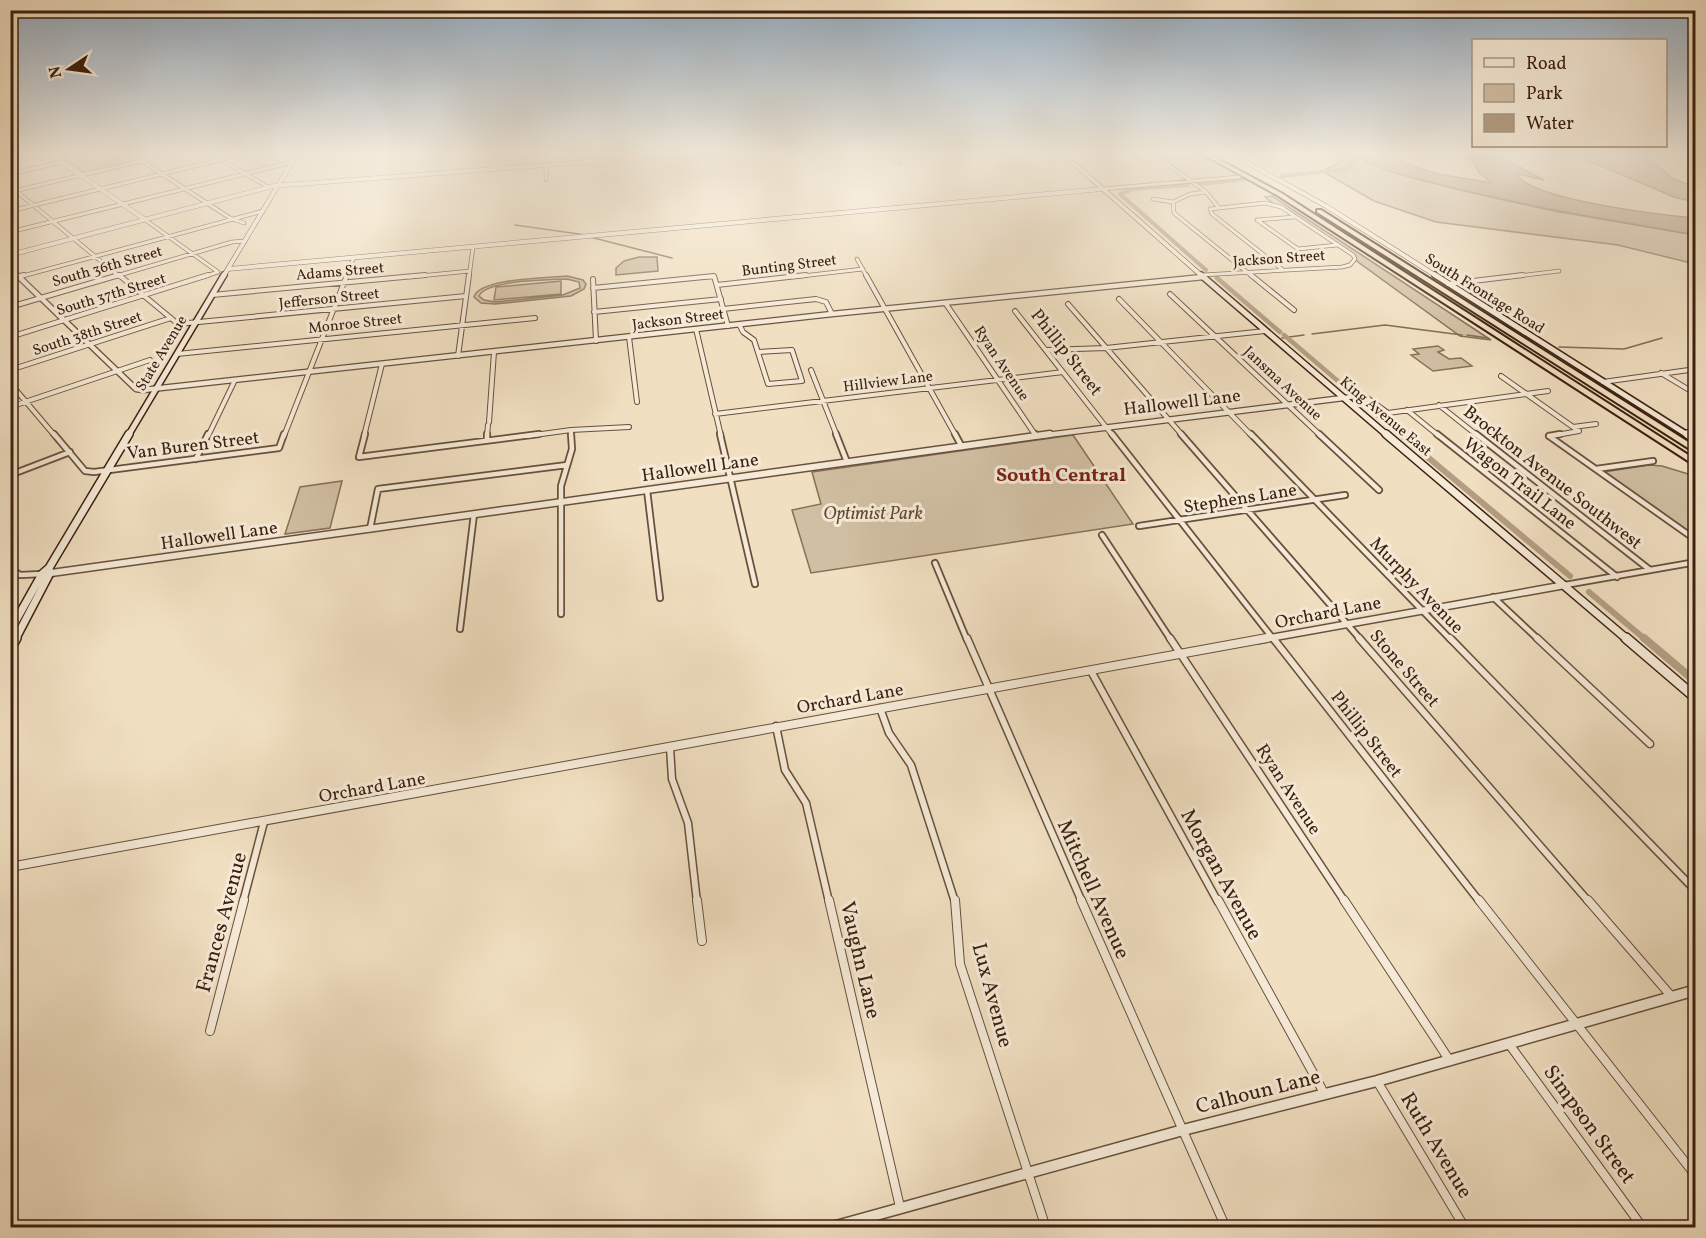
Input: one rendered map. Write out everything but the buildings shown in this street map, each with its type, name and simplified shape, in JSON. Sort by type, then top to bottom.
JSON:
[{"type":"highway","points":[[1303,210],[1695,464]]},
{"type":"highway","points":[[1316,210],[1695,451]]},
{"type":"main road","name":"King Avenue East","points":[[1126,210],[1695,698]]},
{"type":"main road","name":"South Frontage Road","points":[[1331,210],[1695,440]]},
{"type":"main road","name":"State Avenue","points":[[10,631],[263,211]]},
{"type":"main road","name":"State Avenue","points":[[10,648],[47,572]]},
{"type":"street","points":[[40,210],[171,318]]},
{"type":"street","points":[[10,232],[99,210]]},
{"type":"street","points":[[130,210],[218,272]]},
{"type":"street","points":[[10,255],[178,210]]},
{"type":"street","points":[[218,210],[230,218],[244,223]]},
{"type":"street","points":[[228,270],[877,210]]},
{"type":"street","points":[[1172,210],[1172,213],[1294,310]]},
{"type":"street","points":[[1210,210],[1283,270]]},
{"type":"street","points":[[1284,210],[1337,245]]},
{"type":"street","points":[[10,279],[230,218],[263,211]]},
{"type":"street","points":[[1295,216],[1257,220],[1298,249],[1337,245]]},
{"type":"street","name":"South 36th Street","points":[[10,307],[191,254],[245,241]]},
{"type":"street","name":"Jackson Street","points":[[155,389],[832,314],[1203,276],[1350,265],[1355,259],[1337,245]]},
{"type":"street","points":[[458,356],[473,247]]},
{"type":"street","points":[[309,373],[354,258]]},
{"type":"street","points":[[857,259],[962,447]]},
{"type":"street","points":[[10,269],[137,389],[155,389]]},
{"type":"street","name":"Bunting Street","points":[[717,285],[863,269]]},
{"type":"street","name":"Adams Street","points":[[212,295],[470,271]]},
{"type":"street","name":"South 37th Street","points":[[10,337],[218,272]]},
{"type":"street","points":[[1448,284],[1559,272]]},
{"type":"street","points":[[594,288],[714,276],[728,326]]},
{"type":"street","points":[[593,279],[596,341]]},
{"type":"street","name":"Jansma Avenue","points":[[1170,294],[1379,490]]},
{"type":"street","name":"Jefferson Street","points":[[171,318],[178,324],[195,323],[466,296]]},
{"type":"street","points":[[594,312],[721,299]]},
{"type":"street","points":[[723,309],[816,299],[826,302],[832,314]]},
{"type":"street","name":"Murphy Avenue","points":[[1119,299],[1695,891]]},
{"type":"street","name":"Ryan Avenue","points":[[946,303],[1036,436]]},
{"type":"street","name":"Stone Street","points":[[1068,304],[1673,997]]},
{"type":"street","name":"Phillip Street","points":[[1015,311],[1695,1176]]},
{"type":"street","name":"South 38th Street","points":[[10,370],[171,318]]},
{"type":"street","name":"Monroe Street","points":[[177,354],[536,318]]},
{"type":"street","points":[[739,324],[743,332],[753,338],[768,384],[802,381],[792,350],[758,352]]},
{"type":"street","points":[[696,329],[755,584]]},
{"type":"street","points":[[1046,350],[1107,348],[1265,330]]},
{"type":"street","points":[[629,337],[637,402]]},
{"type":"street","points":[[487,441],[494,352]]},
{"type":"street","points":[[10,407],[150,360]]},
{"type":"street","points":[[382,364],[359,457],[571,430],[629,427]]},
{"type":"street","points":[[1603,382],[1695,369]]},
{"type":"street","points":[[811,370],[847,462]]},
{"type":"street","name":"Hillview Lane","points":[[715,414],[1063,372]]},
{"type":"street","name":"Van Buren Street","points":[[70,452],[85,471],[196,459],[282,446],[309,373]]},
{"type":"street","points":[[1660,373],[1695,394]]},
{"type":"street","points":[[1501,376],[1579,431],[1549,436],[1695,540]]},
{"type":"street","points":[[196,459],[235,380]]},
{"type":"street","points":[[10,383],[70,452],[10,475]]},
{"type":"street","points":[[1407,410],[1548,391]]},
{"type":"street","name":"Hallowell Lane","points":[[47,572],[1227,411],[1363,395],[1383,411],[1407,410]]},
{"type":"street","name":"Brockton Avenue Southwest","points":[[1439,405],[1650,570]]},
{"type":"street","name":"Wagon Trail Lane","points":[[1407,410],[1617,577]]},
{"type":"street","points":[[1573,427],[1596,424]]},
{"type":"street","points":[[561,614],[561,486],[572,449],[571,430]]},
{"type":"street","points":[[1596,469],[1653,460]]},
{"type":"street","points":[[370,529],[378,489],[567,465]]},
{"type":"street","points":[[647,490],[660,598]]},
{"type":"street","name":"Stephens Lane","points":[[1139,526],[1345,495]]},
{"type":"street","points":[[460,629],[474,514]]},
{"type":"street","name":"Ryan Avenue","points":[[1102,535],[1450,1061]]},
{"type":"street","name":"Orchard Lane","points":[[10,867],[776,726],[1695,562]]},
{"type":"street","name":"Mitchell Avenue","points":[[934,563],[1226,1227]]},
{"type":"street","points":[[10,568],[20,576],[47,572]]},
{"type":"street","points":[[1493,597],[1650,744]]},
{"type":"street","name":"Morgan Avenue","points":[[1091,671],[1324,1094]]},
{"type":"street","name":"Lux Avenue","points":[[880,708],[890,733],[911,765],[952,889],[957,910],[960,964],[1046,1227]]},
{"type":"street","name":"Vaughn Lane","points":[[776,726],[785,770],[806,803],[900,1207]]},
{"type":"street","points":[[670,747],[672,779],[688,823],[702,941]]},
{"type":"street","name":"Frances Avenue","points":[[210,1031],[264,822]]},
{"type":"street","name":"Calhoun Lane","points":[[829,1227],[1183,1130],[1377,1081],[1508,1042],[1694,993]]},
{"type":"street","name":"Simpson Street","points":[[1508,1042],[1643,1227]]},
{"type":"street","name":"Ruth Avenue","points":[[1377,1081],[1466,1227]]},
{"type":"green space","points":[[1288,210],[1293,210],[1491,340],[1460,336],[1358,262],[1352,255]]},
{"type":"green space","points":[[1400,210],[1549,210],[1695,235],[1695,264],[1618,245],[1436,222]]},
{"type":"green space","points":[[639,257],[657,257],[658,271],[616,275],[616,268],[624,261]]},
{"type":"green space","points":[[567,276],[583,280],[586,284],[584,289],[571,296],[495,304],[481,303],[474,297],[488,286],[501,283]],"holes":[[[567,279],[579,282],[580,288],[563,295],[495,302],[484,300],[479,296],[493,287],[519,282]]]},
{"type":"green space","points":[[561,281],[561,294],[494,300],[496,287]]},
{"type":"green space","points":[[1438,346],[1444,350],[1438,352],[1449,359],[1461,358],[1472,366],[1433,371],[1411,355],[1419,354],[1413,349]]},
{"type":"green space","name":"Optimist Park","points":[[1073,435],[1133,524],[811,573],[792,510],[821,504],[812,472]]},
{"type":"green space","points":[[1649,465],[1662,466],[1695,476],[1695,537],[1604,472]]},
{"type":"green space","points":[[342,481],[330,528],[285,534],[300,487]]},
{"type":"water","points":[[1553,210],[1629,210],[1695,218],[1695,235]]},
{"type":"waterway","points":[[1138,210],[1206,270]]},
{"type":"waterway","points":[[515,225],[586,235]]},
{"type":"waterway","points":[[590,237],[672,258]]},
{"type":"waterway","points":[[1217,278],[1280,332]]},
{"type":"waterway","points":[[1312,334],[1385,325],[1462,335]]},
{"type":"waterway","points":[[1284,335],[1352,393]]},
{"type":"waterway","points":[[1282,338],[1304,335]]},
{"type":"waterway","points":[[1467,335],[1488,338]]},
{"type":"waterway","points":[[1559,347],[1624,349],[1662,338]]},
{"type":"waterway","points":[[1360,401],[1402,436]]},
{"type":"waterway","points":[[1400,434],[1570,576]]},
{"type":"waterway","points":[[1589,592],[1646,640]]},
{"type":"waterway","points":[[1644,638],[1696,682]]},
{"type":"district","name":"South Central","points":[[1061,474]]}]
